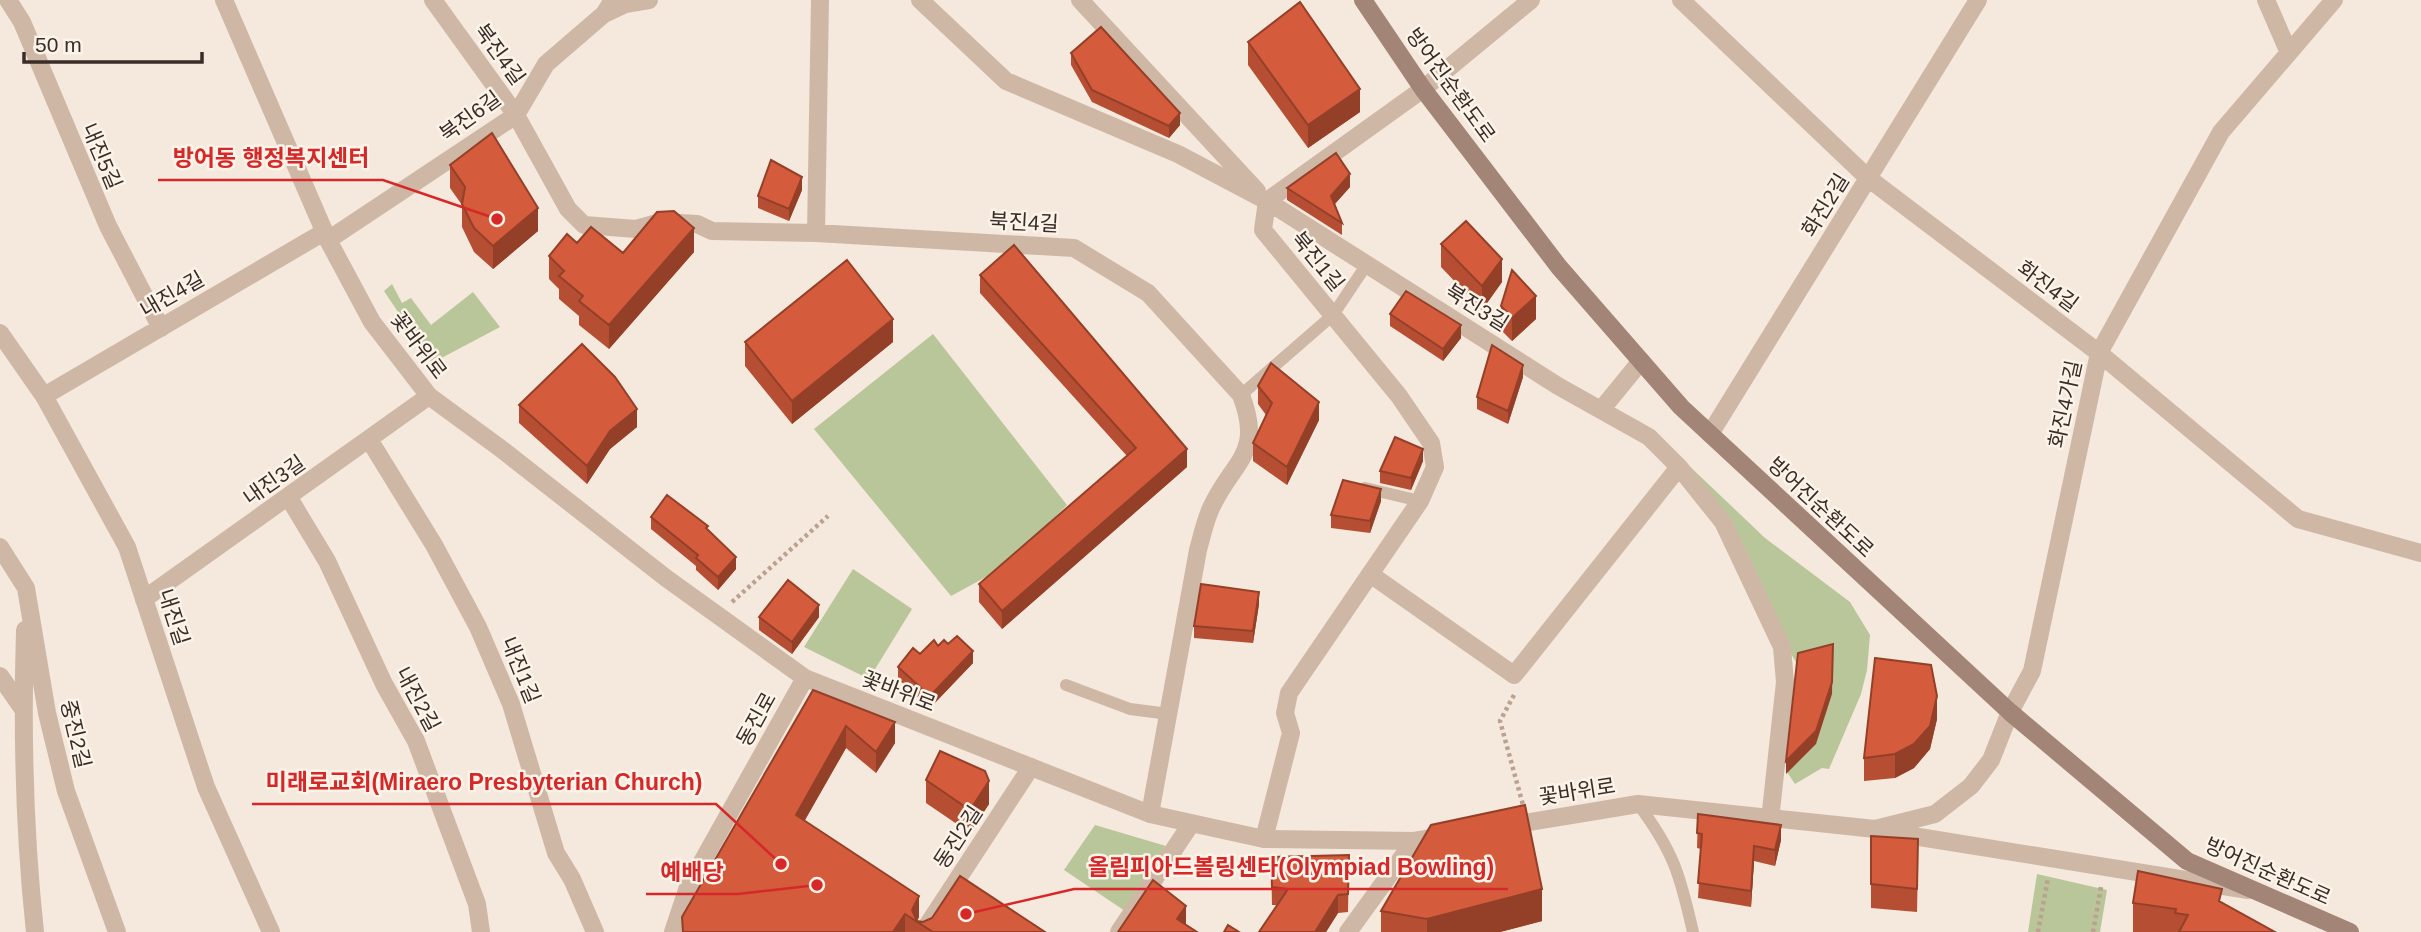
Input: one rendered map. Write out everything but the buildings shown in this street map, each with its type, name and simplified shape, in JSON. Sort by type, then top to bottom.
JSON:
[{"type":"main road","name":"방어진순환도로","points":[[1363,0],[1423,89],[1559,267],[1681,407],[2010,712],[2187,861],[2350,932]]},
{"type":"street","name":"내진5길","points":[[8,0],[22,22],[108,226],[161,328]]},
{"type":"street","name":"꽃바위로","points":[[224,0],[326,236],[372,322],[429,397],[716,615],[805,678],[1150,814],[1191,824],[1264,838],[1414,841],[1464,832]]},
{"type":"street","name":"북진4길","points":[[433,0],[516,115],[558,195],[584,225],[636,229],[661,222],[697,224],[712,231],[816,233],[1074,248],[1148,293],[1241,395]]},
{"type":"street","points":[[608,7],[649,0]]},
{"type":"street","points":[[816,233],[820,0]]},
{"type":"street","name":"북진3길","points":[[920,0],[1006,81],[1178,154],[1267,201],[1601,410],[1649,437],[1679,467],[1723,522],[1782,647],[1785,682],[1770,820]]},
{"type":"street","points":[[1080,0],[1267,201],[1423,89],[1531,0]]},
{"type":"street","name":"화진4길","points":[[1681,0],[1868,178],[2099,353],[2298,519],[2421,552]]},
{"type":"street","name":"화진2길","points":[[1710,434],[1978,0]]},
{"type":"street","points":[[2266,0],[2289,53]]},
{"type":"street","name":"화진4가길","points":[[2010,712],[2032,671],[2099,353],[2221,132],[2334,0]]},
{"type":"street","name":"북진6길","points":[[326,236],[516,115],[546,64],[608,7]]},
{"type":"street","name":"북진1길","points":[[1264,838],[1291,733],[1285,713],[1289,693],[1420,501],[1435,467],[1431,443],[1399,396],[1263,230],[1267,201]]},
{"type":"street","name":"내진4길","points":[[44,396],[326,236]]},
{"type":"street","name":"내진길","points":[[0,332],[44,396],[127,547],[205,787],[271,932]]},
{"type":"street","points":[[1601,410],[1641,360]]},
{"type":"street","points":[[1150,814],[1192,580],[1210,510],[1229,476],[1243,460],[1249,443],[1247,410],[1241,395]]},
{"type":"street","name":"내진3길","points":[[144,599],[429,397]]},
{"type":"street","name":"내진1길","points":[[370,441],[434,545],[478,627],[511,704],[537,782],[556,853],[572,879],[595,932]]},
{"type":"street","points":[[1370,574],[1514,675],[1679,467]]},
{"type":"street","name":"내진2길","points":[[289,498],[327,561],[384,684],[416,741],[477,904],[481,932]]},
{"type":"street","name":"중진2길","points":[[0,547],[26,588],[47,713],[66,792],[117,932]]},
{"type":"street","points":[[26,588],[23,709],[26,850],[35,932]]},
{"type":"street","points":[[0,676],[23,709]]},
{"type":"street","name":"동진로","points":[[673,932],[688,887],[805,678]]},
{"type":"street","name":"꽃바위로","points":[[1875,830],[1935,814],[1972,786],[1991,760],[2010,712]]},
{"type":"street","name":"동진2길","points":[[923,932],[1031,767]]},
{"type":"street","name":"꽃바위로","points":[[1490,828],[1638,804],[1875,830],[2259,892]]},
{"type":"street","points":[[1119,932],[1191,824]]},
{"type":"street","points":[[1348,932],[1414,841]]},
{"type":"lane","points":[[1241,395],[1333,315],[1367,264]]},
{"type":"lane","points":[[1348,485],[1420,501]]},
{"type":"lane","points":[[1066,685],[1130,709],[1169,714]]},
{"type":"lane","points":[[1638,804],[1661,834],[1678,869],[1693,932]]},
{"type":"path","points":[[716,615],[828,516]]},
{"type":"path","points":[[1514,675],[1519,686],[1500,721],[1528,822]]},
{"type":"path","points":[[2038,932],[2051,860]]},
{"type":"path","points":[[2092,932],[2104,869]]},
{"type":"green space","points":[[392,284],[402,303],[411,298],[431,325],[473,292],[500,327],[432,363],[384,291]]},
{"type":"green space","points":[[933,334],[1067,505],[1006,566],[951,596],[814,429]]},
{"type":"green space","points":[[1682,459],[1765,538],[1850,602],[1870,635],[1867,670],[1861,694],[1829,769],[1822,768],[1795,784],[1787,772],[1786,757],[1796,764],[1798,666]]},
{"type":"green space","points":[[853,569],[912,609],[869,679],[804,647]]},
{"type":"green space","points":[[1095,825],[1166,846],[1125,911],[1064,870]]},
{"type":"green space","points":[[2037,874],[2107,890],[2100,932],[2028,932]]},
{"type":"place","name":"방어동 행정복지센터","points":[[497,219]]},
{"type":"place","name":"미래로교회(Miraero Presbyterian Church)","points":[[781,864]]},
{"type":"place","name":"예배당","points":[[817,885]]},
{"type":"place","name":"올림피아드볼링센타(Olympiad Bowling)","points":[[966,914]]}]
